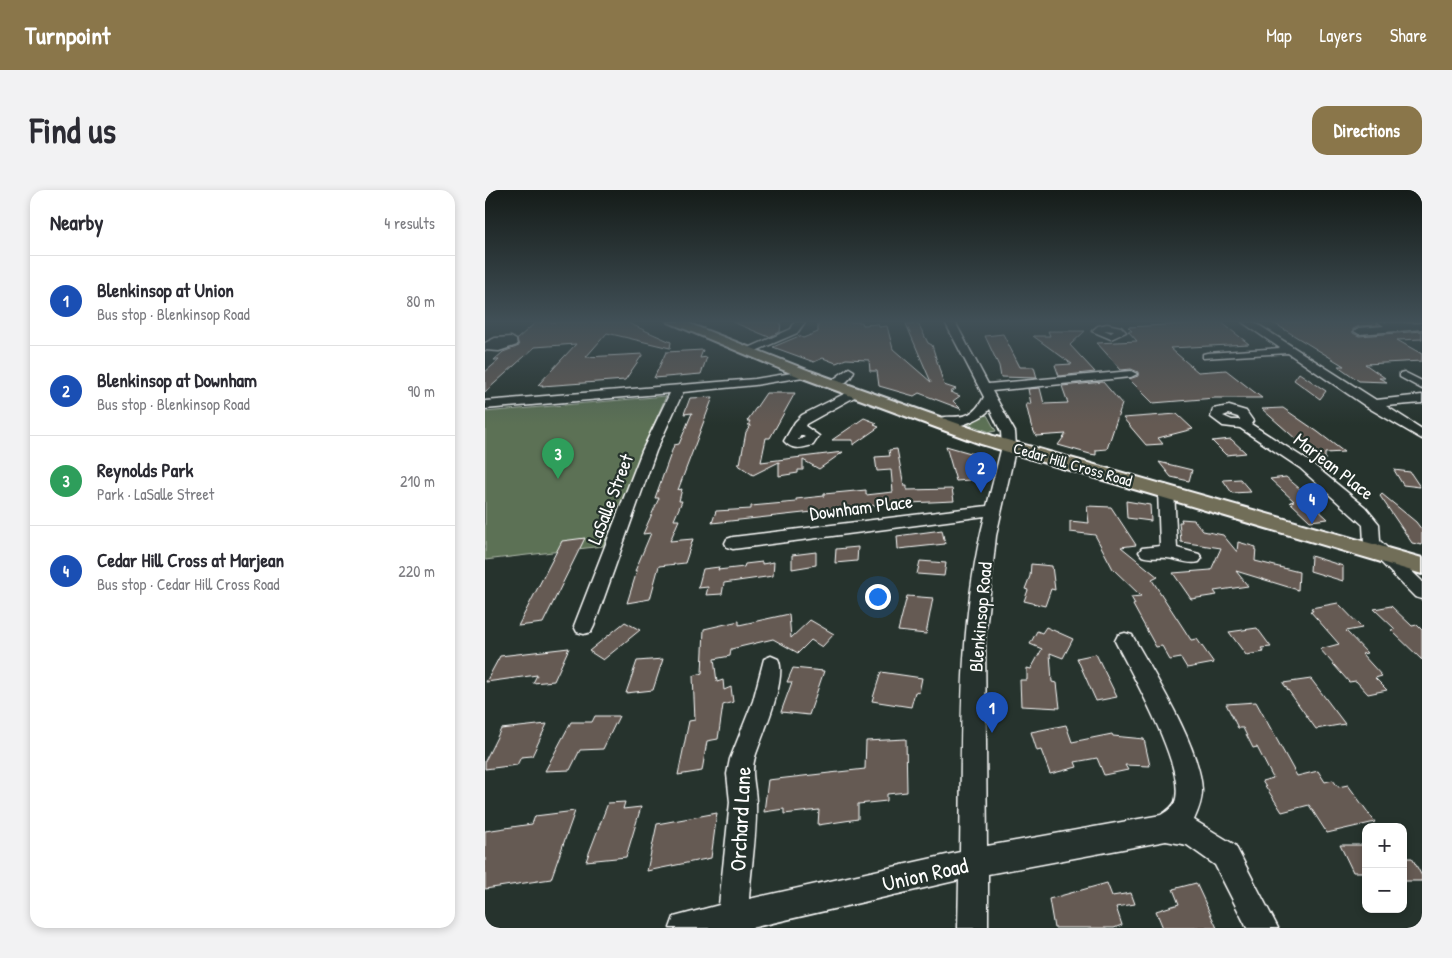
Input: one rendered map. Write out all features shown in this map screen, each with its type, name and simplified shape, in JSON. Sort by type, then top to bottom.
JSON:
[{"type":"main road","name":"Cedar Hill Cross Road","points":[[761,356],[1009,446],[1422,566]]},
{"type":"street","points":[[967,356],[1007,432],[1009,446]]},
{"type":"street","points":[[1298,356],[1422,435]]},
{"type":"street","points":[[834,384],[847,376],[849,371]]},
{"type":"street","points":[[485,405],[768,381],[805,374]]},
{"type":"street","points":[[986,393],[1131,374]]},
{"type":"street","points":[[1404,374],[1422,386]]},
{"type":"street","name":"LaSalle Street","points":[[584,626],[649,451],[677,388]]},
{"type":"street","points":[[798,427],[806,418],[856,392]]},
{"type":"street","points":[[940,422],[977,416],[984,411],[986,393]]},
{"type":"street","points":[[1371,404],[1422,399]]},
{"type":"street","name":"Marjean Place","points":[[1242,424],[1305,465],[1359,511],[1371,524],[1373,544],[1381,554]]},
{"type":"street","name":"Blenkinsop Road","points":[[973,928],[975,639],[981,582],[993,510],[1009,446]]},
{"type":"street","points":[[1165,490],[1169,552]]},
{"type":"street","name":"Downham Place","points":[[733,543],[993,510]]},
{"type":"street","points":[[1148,552],[1169,552],[1193,558]]},
{"type":"street","points":[[1381,554],[1422,592]]},
{"type":"street","points":[[1125,641],[1183,756],[1188,780],[1188,805],[1179,819],[1166,828]]},
{"type":"street","name":"Orchard Lane","points":[[733,917],[743,802],[739,774],[742,760],[764,701],[771,665]]},
{"type":"street","points":[[1166,828],[1192,833],[1225,855],[1263,928]]},
{"type":"street","name":"Union Road","points":[[685,928],[973,863],[1166,828]]},
{"type":"green space","points":[[666,396],[603,546],[485,560],[485,412]]},
{"type":"green space","points":[[987,415],[996,431],[990,432],[965,423]]},
{"type":"building","points":[[498,356],[525,356],[485,392],[485,372],[499,360],[494,360]]},
{"type":"building","points":[[564,356],[641,356],[625,380],[538,385]]},
{"type":"building","points":[[664,356],[707,357],[701,374],[654,378]]},
{"type":"building","points":[[799,356],[902,356],[931,382],[920,356],[935,356],[944,385],[956,389],[950,392],[960,396],[953,401],[961,409],[919,393],[914,396],[879,386],[877,371],[870,371],[869,360],[846,359],[836,363],[823,358],[814,362]]},
{"type":"building","points":[[995,356],[1015,356],[1020,367],[1034,367],[1037,378],[1001,377]]},
{"type":"building","points":[[1061,356],[1081,356],[1095,372],[1059,376],[1055,365],[1072,364]]},
{"type":"building","points":[[1109,356],[1180,356],[1198,372],[1226,370],[1262,398],[1215,398],[1153,403],[1129,379],[1138,376],[1138,372],[1131,369],[1121,370]]},
{"type":"building","points":[[1328,356],[1422,356],[1422,361],[1365,364],[1385,378],[1379,378],[1387,382],[1359,381],[1338,366],[1344,366]]},
{"type":"building","points":[[1299,373],[1326,391],[1320,399],[1294,380]]},
{"type":"building","points":[[1103,382],[1122,404],[1107,449],[1096,450],[1096,455],[1090,454],[1058,445],[1066,434],[1036,436],[1026,404],[1031,404],[1028,389],[1040,388],[1044,404],[1068,403],[1062,386]]},
{"type":"building","points":[[766,393],[795,393],[770,438],[766,438],[761,462],[843,452],[819,469],[803,460],[803,470],[798,470],[798,473],[779,476],[779,462],[753,475],[737,464],[740,464],[746,432],[751,425],[748,425],[750,421],[747,421]]},
{"type":"building","points":[[713,397],[678,490],[682,489],[679,501],[682,501],[674,520],[679,520],[670,541],[693,539],[685,563],[659,566],[650,599],[627,603],[637,571],[635,571],[651,533],[643,534],[659,498],[655,498],[674,445],[679,444],[692,413],[684,414],[690,398]]},
{"type":"building","points":[[1283,408],[1344,452],[1325,453],[1325,460],[1297,440],[1262,409]]},
{"type":"building","points":[[1177,414],[1193,429],[1158,438],[1163,444],[1146,445],[1123,418]]},
{"type":"building","points":[[864,418],[877,423],[874,425],[879,427],[853,445],[853,440],[832,440]]},
{"type":"building","points":[[1231,439],[1246,453],[1226,455],[1212,441]]},
{"type":"building","points":[[946,446],[974,454],[965,463],[970,480],[956,481]]},
{"type":"building","points":[[897,449],[904,486],[907,486],[907,490],[952,489],[954,501],[886,504],[712,523],[716,511],[751,509],[751,506],[796,502],[796,499],[824,496],[824,494],[866,490],[866,495],[893,492],[891,470],[877,471],[875,457],[890,456],[889,450]]},
{"type":"building","points":[[1159,462],[1192,470],[1189,481],[1171,477]]},
{"type":"building","points":[[1394,470],[1410,472],[1420,487],[1403,485]]},
{"type":"building","points":[[1286,477],[1320,506],[1315,507],[1328,519],[1310,521],[1290,502],[1294,501],[1270,479]]},
{"type":"building","points":[[1240,479],[1251,492],[1232,493],[1223,480]]},
{"type":"building","points":[[1382,494],[1416,522],[1422,530],[1422,545],[1412,543],[1380,496]]},
{"type":"building","points":[[1126,501],[1150,505],[1151,521],[1127,518]]},
{"type":"building","points":[[1087,506],[1111,507],[1136,545],[1121,547],[1158,577],[1152,580],[1191,640],[1197,639],[1214,663],[1187,668],[1181,658],[1170,660],[1162,646],[1156,647],[1133,605],[1135,604],[1131,597],[1141,596],[1113,569],[1095,535],[1070,532],[1070,521],[1089,523]]},
{"type":"building","points":[[1181,519],[1194,520],[1203,531],[1223,535],[1237,552],[1238,542],[1256,547],[1255,561],[1299,572],[1298,590],[1236,571],[1248,586],[1214,591],[1217,595],[1191,599],[1173,573],[1211,570],[1221,548],[1181,542],[1179,522],[1182,522]]},
{"type":"building","points":[[942,530],[945,544],[898,549],[897,536]]},
{"type":"building","points":[[585,538],[543,623],[518,626],[562,541]]},
{"type":"building","points":[[858,547],[857,561],[835,563],[836,549]]},
{"type":"building","points":[[816,552],[816,565],[792,569],[792,555]]},
{"type":"building","points":[[1311,556],[1343,566],[1343,581],[1310,571]]},
{"type":"building","points":[[920,561],[946,563],[944,576],[917,574]]},
{"type":"building","points":[[762,562],[762,564],[774,562],[773,576],[724,583],[722,594],[706,595],[708,587],[698,588],[703,569],[719,567],[718,570],[744,567],[745,564]]},
{"type":"building","points":[[1031,564],[1052,566],[1055,590],[1051,589],[1045,606],[1024,601],[1028,590],[1025,589],[1030,576]]},
{"type":"building","points":[[907,596],[933,598],[926,634],[898,631]]},
{"type":"building","points":[[1338,603],[1362,628],[1346,631],[1367,653],[1362,654],[1382,676],[1375,678],[1387,690],[1368,694],[1356,681],[1349,682],[1320,649],[1339,644],[1310,611],[1313,611],[1311,608]]},
{"type":"building","points":[[1391,606],[1412,626],[1417,625],[1422,630],[1422,660],[1391,630],[1395,629],[1374,609]]},
{"type":"building","points":[[789,614],[791,638],[810,620],[834,634],[822,647],[811,640],[798,653],[773,639],[731,649],[730,656],[714,659],[717,682],[723,680],[724,690],[731,687],[733,702],[723,705],[718,739],[707,741],[702,771],[678,775],[689,721],[695,720],[693,676],[702,673],[704,629],[739,621],[739,625]]},
{"type":"building","points":[[625,622],[640,630],[603,660],[589,651]]},
{"type":"building","points":[[1046,627],[1073,639],[1063,658],[1050,653],[1052,682],[1057,683],[1060,708],[1021,706],[1020,680],[1027,680],[1027,668],[1031,669],[1042,649],[1030,644],[1037,631],[1042,633]]},
{"type":"building","points":[[1257,628],[1271,647],[1261,648],[1264,652],[1246,655],[1229,632]]},
{"type":"building","points":[[569,648],[554,681],[533,683],[537,675],[486,682],[500,656]]},
{"type":"building","points":[[1096,654],[1117,697],[1096,701],[1077,658]]},
{"type":"building","points":[[663,659],[653,690],[626,693],[637,661]]},
{"type":"building","points":[[793,668],[824,671],[809,715],[781,712],[792,682],[787,682]]},
{"type":"building","points":[[881,672],[922,678],[919,693],[915,692],[911,707],[872,701]]},
{"type":"building","points":[[1311,679],[1345,724],[1316,729],[1283,683]]},
{"type":"building","points":[[1256,702],[1297,776],[1318,771],[1325,782],[1333,780],[1338,787],[1348,785],[1375,822],[1362,823],[1362,825],[1327,833],[1309,805],[1282,812],[1262,781],[1273,778],[1257,747],[1253,748],[1243,728],[1238,728],[1226,704]]},
{"type":"building","points":[[595,716],[619,716],[603,749],[580,750],[570,770],[545,771],[571,722],[592,722]]},
{"type":"building","points":[[547,724],[532,756],[521,757],[517,765],[485,769],[485,761],[501,729]]},
{"type":"building","points":[[1066,725],[1072,742],[1112,734],[1113,736],[1144,739],[1150,766],[1125,765],[1128,770],[1104,775],[1097,758],[1075,762],[1077,767],[1050,774],[1041,750],[1037,751],[1031,732]]},
{"type":"building","points":[[906,739],[907,792],[887,794],[887,801],[858,804],[858,819],[818,825],[819,810],[784,814],[784,809],[764,812],[768,780],[865,769],[866,741]]},
{"type":"building","points":[[625,802],[623,809],[641,807],[626,857],[586,861],[608,803]]},
{"type":"building","points":[[575,811],[551,879],[485,889],[485,831],[532,824],[535,816]]},
{"type":"building","points":[[717,813],[711,858],[647,871],[657,824]]},
{"type":"building","points":[[1340,845],[1362,845],[1362,872],[1353,872]]},
{"type":"building","points":[[1407,858],[1412,858],[1422,876],[1422,881],[1407,881]]},
{"type":"building","points":[[1107,883],[1112,896],[1131,893],[1135,904],[1116,907],[1122,925],[1114,928],[1054,928],[1049,899]]},
{"type":"building","points":[[1196,883],[1217,928],[1163,928],[1156,911],[1179,904],[1173,889]]},
{"type":"place","name":"Reynolds Park","points":[[558,479]]},
{"type":"place","name":"Blenkinsop at Downham","points":[[981,493]]},
{"type":"place","name":"Cedar Hill Cross at Marjean","points":[[1312,524]]},
{"type":"place","name":"Blenkinsop at Union","points":[[992,733]]}]
